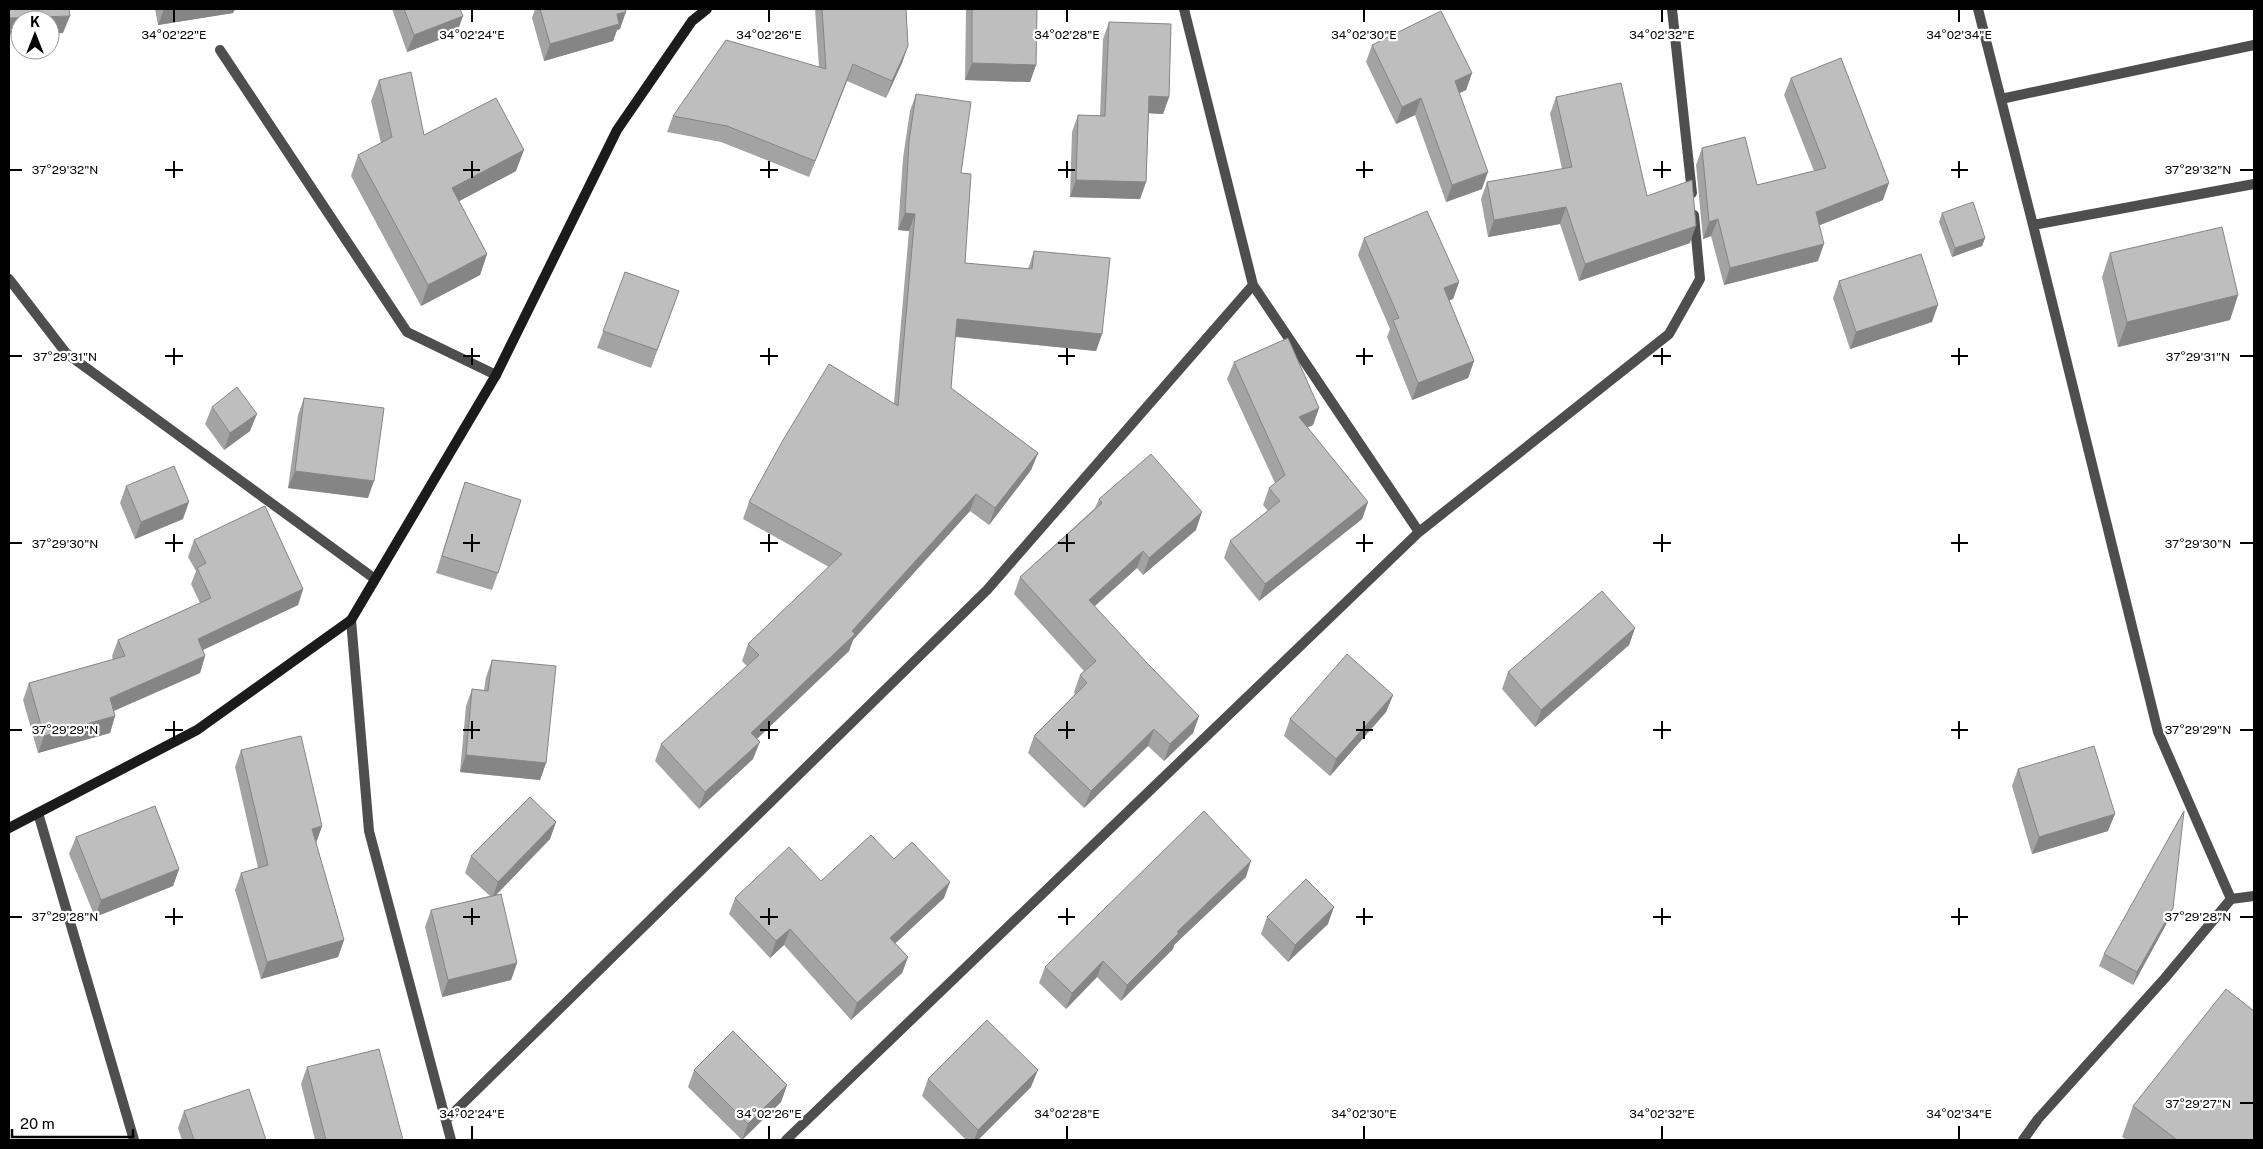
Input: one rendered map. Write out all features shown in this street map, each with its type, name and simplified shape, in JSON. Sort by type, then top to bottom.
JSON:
[{"type":"street","points":[[9,828],[197,730],[351,620],[496,375],[617,130],[692,21],[707,9]]},
{"type":"street","points":[[1184,9],[1253,286],[1419,532]]},
{"type":"street","points":[[786,1140],[1419,532],[1669,334],[1700,279],[1684,109],[1672,9]]},
{"type":"street","points":[[1978,9],[2034,225],[2158,732],[2231,898]]},
{"type":"street","points":[[2001,99],[2254,45]]},
{"type":"street","points":[[220,50],[407,332],[496,375]]},
{"type":"street","points":[[2034,225],[2254,184]]},
{"type":"street","points":[[9,279],[66,353],[375,579]]},
{"type":"street","points":[[446,1120],[987,590],[1253,286]]},
{"type":"street","points":[[351,620],[369,831],[451,1140]]},
{"type":"street","points":[[38,813],[134,1140]]},
{"type":"street","points":[[2023,1140],[2038,1119],[2165,978],[2231,898],[2254,896]]},
{"type":"building","points":[[9,9],[69,9],[70,16],[60,16],[60,10],[10,10],[9,18]]},
{"type":"building","points":[[404,9],[460,9],[463,16],[414,35]]},
{"type":"building","points":[[540,9],[625,9],[626,12],[617,14],[619,24],[550,44]]},
{"type":"building","points":[[822,9],[906,9],[908,46],[892,81],[853,64],[815,161],[727,126],[673,116],[726,40],[826,69]]},
{"type":"building","points":[[972,9],[1037,9],[1036,65],[972,63]]},
{"type":"building","points":[[1441,11],[1472,73],[1455,81],[1488,172],[1452,185],[1421,98],[1402,107],[1372,45]]},
{"type":"building","points":[[1109,22],[1171,24],[1169,97],[1149,96],[1146,182],[1076,180],[1078,115],[1105,116]]},
{"type":"building","points":[[1841,58],[1889,183],[1816,212],[1824,244],[1730,268],[1718,219],[1709,222],[1702,148],[1745,137],[1757,185],[1826,168],[1791,78]]},
{"type":"building","points":[[411,72],[424,135],[496,98],[524,150],[452,188],[487,254],[428,285],[358,155],[392,137],[379,80]]},
{"type":"building","points":[[1621,83],[1647,196],[1692,180],[1696,226],[1585,264],[1566,207],[1494,220],[1487,182],[1572,167],[1556,97]]},
{"type":"building","points":[[916,94],[971,102],[961,173],[971,174],[965,263],[1032,269],[1034,251],[1110,258],[1102,334],[957,319],[951,388],[1038,453],[995,508],[976,494],[852,631],[855,634],[751,733],[760,742],[705,792],[661,744],[759,655],[748,644],[842,554],[749,502],[783,440],[829,364],[898,406],[915,214],[905,213],[909,141]]},
{"type":"building","points":[[1973,202],[1985,238],[1955,248],[1942,213]]},
{"type":"building","points":[[1427,211],[1459,282],[1444,288],[1474,361],[1418,383],[1393,320],[1399,318],[1364,238]]},
{"type":"building","points":[[2222,227],[2238,295],[2127,322],[2110,253]]},
{"type":"building","points":[[1921,254],[1938,305],[1856,332],[1839,281]]},
{"type":"building","points":[[625,272],[679,291],[657,350],[603,331]]},
{"type":"building","points":[[1288,338],[1319,408],[1299,417],[1368,502],[1265,584],[1230,541],[1280,501],[1269,488],[1285,475],[1234,362]]},
{"type":"building","points":[[237,387],[257,414],[230,433],[212,407]]},
{"type":"building","points":[[304,398],[384,408],[374,481],[295,471]]},
{"type":"building","points":[[1151,454],[1202,512],[1149,558],[1143,551],[1089,600],[1199,716],[1170,744],[1154,729],[1091,791],[1034,736],[1087,683],[1080,675],[1096,661],[1020,577],[1102,503],[1099,499]]},
{"type":"building","points":[[174,466],[189,502],[141,522],[126,486]]},
{"type":"building","points":[[465,482],[521,500],[498,573],[442,556]]},
{"type":"building","points":[[265,506],[303,589],[198,639],[205,656],[110,698],[115,716],[44,736],[29,683],[125,656],[118,640],[211,598],[197,568],[206,563],[194,540]]},
{"type":"building","points":[[1602,591],[1635,628],[1541,710],[1508,672]]},
{"type":"building","points":[[1347,654],[1393,695],[1336,759],[1290,719]]},
{"type":"building","points":[[492,660],[556,666],[546,763],[466,755],[472,689],[488,691]]},
{"type":"building","points":[[301,736],[322,826],[312,829],[344,940],[267,962],[241,873],[268,865],[241,750]]},
{"type":"building","points":[[2094,746],[2115,814],[2039,837],[2018,769]]},
{"type":"building","points":[[530,797],[556,822],[498,882],[471,856]]},
{"type":"building","points":[[155,806],[179,869],[101,900],[76,837]]},
{"type":"building","points":[[1204,811],[1251,861],[1177,932],[1179,933],[1127,985],[1103,961],[1072,993],[1045,967]]},
{"type":"building","points":[[2184,811],[2173,908],[2137,972],[2104,954]]},
{"type":"building","points":[[871,835],[894,859],[912,842],[950,882],[890,938],[908,957],[857,1003],[790,929],[776,941],[735,898],[789,847],[821,881]]},
{"type":"building","points":[[1306,879],[1334,907],[1295,945],[1267,917]]},
{"type":"building","points":[[501,894],[517,963],[448,980],[431,910]]},
{"type":"building","points":[[2226,989],[2254,1011],[2254,1140],[2177,1140],[2133,1106]]},
{"type":"building","points":[[987,1020],[1038,1070],[978,1130],[928,1079]]},
{"type":"building","points":[[733,1031],[787,1085],[748,1124],[694,1070]]},
{"type":"building","points":[[379,1049],[403,1140],[326,1140],[307,1067]]},
{"type":"building","points":[[249,1089],[266,1140],[194,1140],[184,1111]]}]
